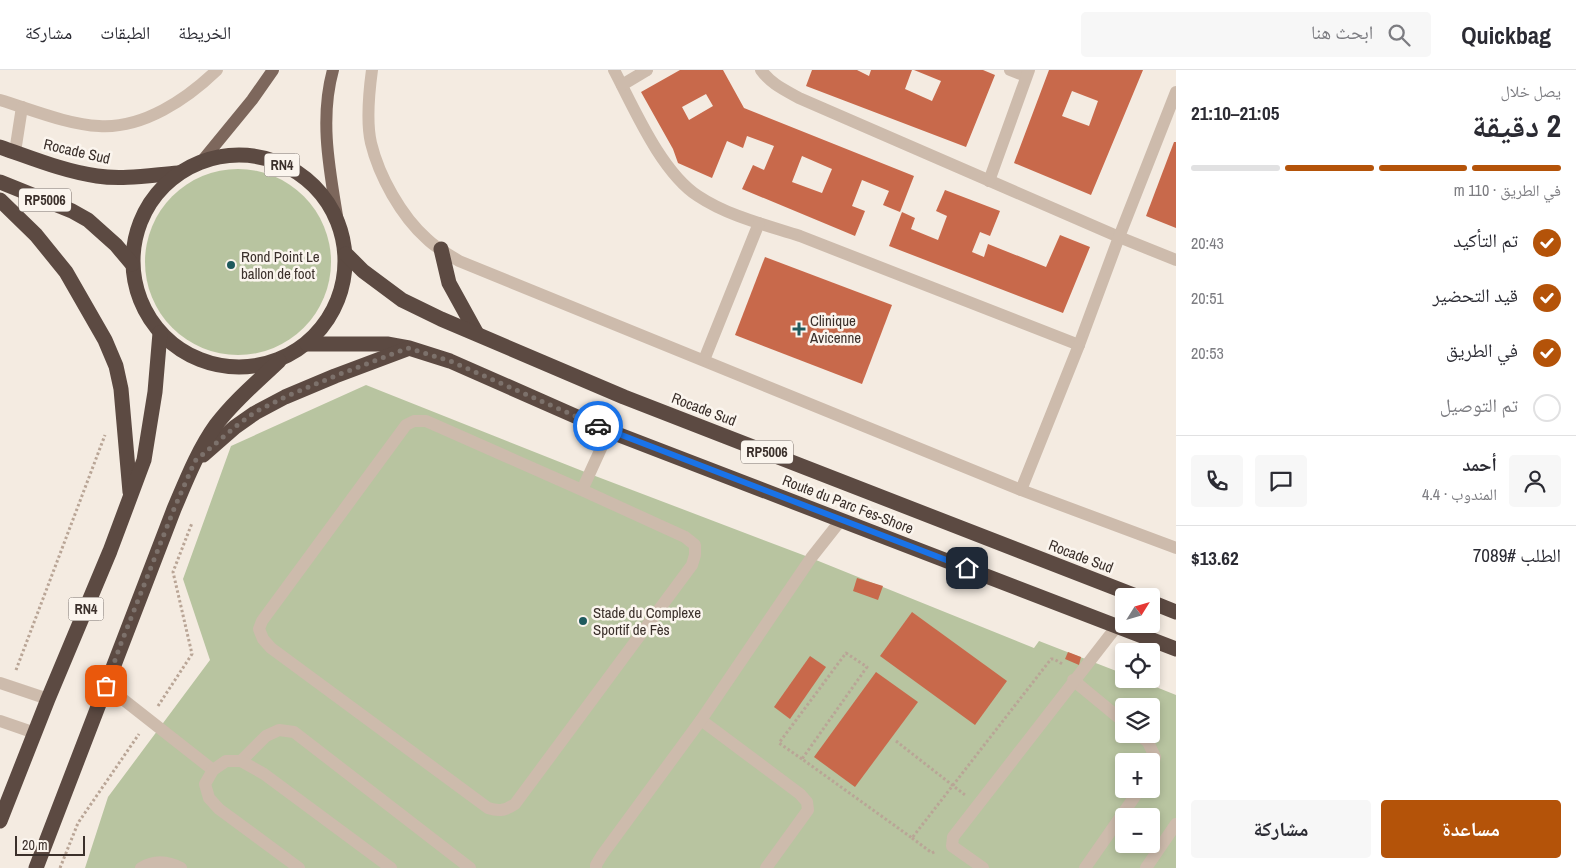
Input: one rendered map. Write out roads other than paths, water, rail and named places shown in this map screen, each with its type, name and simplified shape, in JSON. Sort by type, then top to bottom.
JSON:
[{"type":"highway","name":"Rocade Sud","points":[[0,147],[61,168],[98,176],[178,172]]},
{"type":"highway","name":"RN4","points":[[36,868],[120,646],[195,461],[215,427],[230,408],[280,360],[307,344],[329,318],[342,288],[346,254],[338,222],[321,193],[297,171],[267,158],[234,154],[202,160],[178,172],[162,186],[149,203],[139,222],[133,242],[132,264],[139,297],[145,312],[160,333],[180,350],[203,362],[228,367],[255,367],[280,360]]},
{"type":"highway","name":"RP5006","points":[[0,182],[72,211],[88,220],[104,233],[132,264]]},
{"type":"highway","points":[[0,200],[36,235],[66,272],[105,340],[116,366],[122,390],[131,498]]},
{"type":"highway","points":[[441,249],[449,283],[476,332]]},
{"type":"highway","name":"Rocade Sud","points":[[346,254],[362,271],[402,300],[441,318],[624,397],[1115,588]]},
{"type":"highway","name":"RN4","points":[[0,821],[131,498],[144,460],[155,392],[160,333]]},
{"type":"highway","name":"Route du Parc Fes-Shore","points":[[307,344],[387,344],[408,348],[450,361],[609,430],[1115,625]]},
{"type":"highway","points":[[195,461],[255,412],[335,376],[408,348]]},
{"type":"highway","points":[[1160,606],[1176,612]]},
{"type":"highway","name":"Route du Parc Fes-Shore","points":[[1135,633],[1176,649]]},
{"type":"main road","name":"RN4","points":[[202,160],[252,100],[273,70]]},
{"type":"main road","name":"RN4","points":[[333,70],[329,84],[326,124],[329,164],[338,222]]},
{"type":"street","points":[[0,100],[79,124],[100,126],[121,124],[151,116],[183,99],[217,70]]},
{"type":"street","points":[[372,70],[368,100],[371,143],[387,186],[402,211],[427,240],[459,261],[1021,490],[1176,548]]},
{"type":"street","points":[[614,70],[653,142],[677,178],[696,195],[718,208],[809,240],[1079,345]]},
{"type":"street","points":[[622,85],[647,70]]},
{"type":"street","points":[[761,70],[779,88],[799,98],[1176,260]]},
{"type":"street","points":[[989,181],[1027,73],[1010,70]]},
{"type":"street","points":[[1021,490],[1079,345],[1119,237],[1172,117],[1176,92]]},
{"type":"street","points":[[15,152],[22,107]]},
{"type":"street","points":[[704,360],[759,223]]},
{"type":"street","points":[[414,421],[426,421],[582,490],[685,536],[694,545],[695,555],[692,565],[515,804],[507,810],[497,811],[488,808],[271,648],[263,639],[259,630],[262,622],[406,425],[414,421]]},
{"type":"street","points":[[582,490],[609,430]]},
{"type":"street","points":[[596,868],[602,856],[701,720],[811,558],[841,520]]},
{"type":"street","points":[[983,868],[952,846],[953,836],[1115,629]]},
{"type":"street","points":[[1076,678],[1115,714]]},
{"type":"street","points":[[5,684],[48,699]]},
{"type":"street","points":[[106,686],[213,770]]},
{"type":"street","points":[[701,720],[800,794],[807,802],[808,810],[766,868]]},
{"type":"street","points":[[0,721],[35,733]]},
{"type":"street","points":[[241,760],[266,736],[279,730],[294,732],[470,868]]},
{"type":"street","points":[[299,868],[219,809],[209,798],[205,784],[213,770],[226,760],[241,760],[264,774],[391,868]]},
{"type":"street","points":[[1085,868],[1134,798]]},
{"type":"street","points":[[1146,868],[1176,824]]},
{"type":"street","points":[[142,868],[159,862],[181,868]]},
{"type":"place","name":"Rond Point Le ballon de foot","points":[[231,265]]},
{"type":"place","name":"Clinique Avicenne","points":[[799,329]]},
{"type":"place","name":"Stade du Complexe Sportif de Fès","points":[[583,621]]}]
